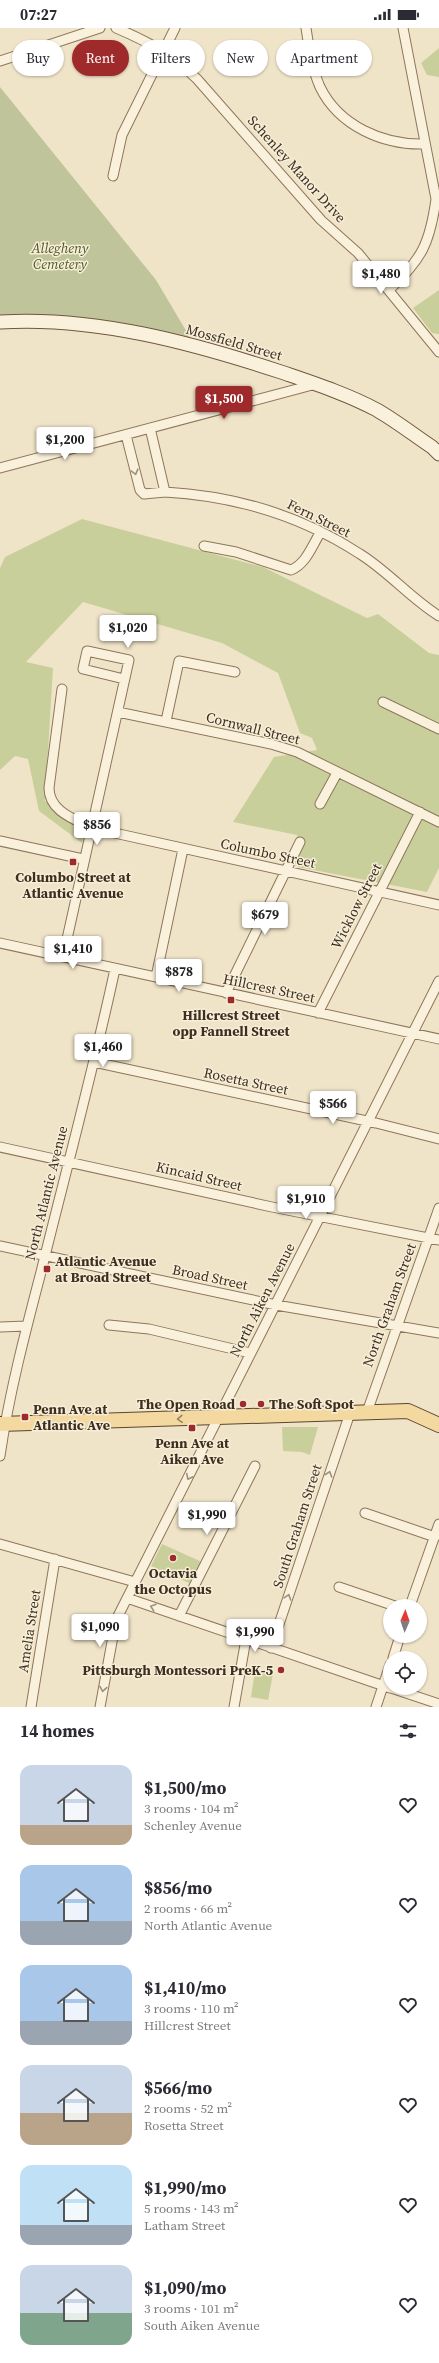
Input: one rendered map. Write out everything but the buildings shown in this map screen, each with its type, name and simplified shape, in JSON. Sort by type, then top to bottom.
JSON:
[{"type":"main road","points":[[2,1424],[408,1411],[439,1425]]},
{"type":"street","points":[[0,61],[100,28]]},
{"type":"street","name":"Schenley Manor Drive","points":[[116,28],[145,40]]},
{"type":"street","points":[[169,40],[174,28]]},
{"type":"street","points":[[306,28],[310,53],[320,87],[334,106],[350,122],[382,139],[404,144],[424,144]]},
{"type":"street","points":[[390,289],[412,269],[418,260],[432,224],[436,199],[402,28]]},
{"type":"street","points":[[113,176],[122,135],[152,76]]},
{"type":"street","name":"Schenley Manor Drive","points":[[194,76],[321,220],[358,253],[390,289],[439,352]]},
{"type":"street","name":"Mossfield Street","points":[[0,322],[91,326],[164,338],[230,355],[316,384],[376,410],[438,452]]},
{"type":"street","points":[[0,468],[316,384]]},
{"type":"street","points":[[150,428],[165,492]]},
{"type":"street","name":"Fern Street","points":[[126,434],[140,490],[144,494],[165,492],[238,501],[275,512],[361,554],[439,616]]},
{"type":"street","points":[[204,546],[236,552],[291,570],[298,568],[320,533]]},
{"type":"street","points":[[63,957],[83,858],[92,828],[129,660],[87,651],[83,669],[124,679]]},
{"type":"street","points":[[166,721],[179,662],[235,672]]},
{"type":"street","name":"Columbo Street","points":[[62,689],[49,796],[56,808],[92,828],[439,905]]},
{"type":"street","points":[[384,702],[439,729]]},
{"type":"street","name":"Cornwall Street","points":[[118,712],[271,744],[297,752],[439,822]]},
{"type":"street","points":[[320,804],[337,773]]},
{"type":"street","name":"Wicklow Street","points":[[318,1013],[420,812]]},
{"type":"street","points":[[0,841],[83,858]]},
{"type":"street","points":[[226,993],[300,842]]},
{"type":"street","points":[[156,978],[183,849]]},
{"type":"street","name":"Hillcrest Street","points":[[0,944],[439,1039]]},
{"type":"street","name":"North Atlantic Avenue","points":[[0,1456],[2,1424],[67,1161],[94,1062],[115,969]]},
{"type":"street","name":"North Aiken Avenue","points":[[100,1707],[116,1620],[439,981]]},
{"type":"street","name":"Rosetta Street","points":[[94,1062],[368,1121],[439,1139]]},
{"type":"street","name":"Kincaid Street","points":[[0,1147],[439,1240]]},
{"type":"street","name":"North Graham Street","points":[[367,1412],[439,1208]]},
{"type":"street","name":"Broad Street","points":[[0,1246],[276,1305],[439,1333]]},
{"type":"street","points":[[109,1325],[149,1328],[250,1353]]},
{"type":"street","points":[[0,1327],[27,1326]]},
{"type":"street","name":"South Graham Street","points":[[272,1648],[350,1413]]},
{"type":"street","points":[[178,1616],[255,1466]]},
{"type":"street","points":[[365,1513],[434,1537]]},
{"type":"street","points":[[412,1599],[439,1524]]},
{"type":"street","points":[[0,1544],[135,1582]]},
{"type":"street","name":"Amelia Street","points":[[31,1707],[55,1559]]},
{"type":"street","points":[[339,1587],[383,1602]]},
{"type":"street","points":[[127,1598],[383,1685]]},
{"type":"street","points":[[234,1707],[246,1639]]},
{"type":"street","points":[[376,1707],[383,1695]]},
{"type":"street","points":[[412,1695],[439,1704]]},
{"type":"green space","points":[[439,48],[439,77],[427,75],[421,63]]},
{"type":"green space","name":"Allegheny Cemetery","points":[[0,87],[156,280],[191,339],[144,327],[97,319],[24,314],[0,315]]},
{"type":"green space","points":[[439,290],[439,334],[432,333],[413,308]]},
{"type":"green space","points":[[82,519],[263,567],[367,618],[378,614],[429,653],[439,655],[439,868],[427,892],[298,867],[297,835],[233,822],[274,757],[317,750],[312,738],[300,733],[278,673],[222,643],[83,602],[26,662],[53,668],[45,801],[86,829],[82,843],[39,811],[28,759],[15,756],[0,770],[0,568],[5,557]]},
{"type":"green space","points":[[282,1427],[318,1427],[310,1455],[302,1452],[283,1451]]},
{"type":"green space","points":[[162,1544],[202,1562],[191,1584],[151,1566]]},
{"type":"green space","points":[[255,1671],[273,1674],[268,1700],[251,1697]]},
{"type":"place","name":"Columbo Street at Atlantic Avenue","points":[[73,862]]},
{"type":"place","name":"Hillcrest Street opp Fannell Street","points":[[231,1000]]},
{"type":"place","name":"Atlantic Avenue at Broad Street","points":[[47,1269]]},
{"type":"place","name":"The Open Road","points":[[243,1404]]},
{"type":"place","name":"The Soft Spot","points":[[261,1404]]},
{"type":"place","name":"Penn Ave at Atlantic Ave","points":[[25,1417]]},
{"type":"place","name":"Penn Ave at Aiken Ave","points":[[192,1428]]},
{"type":"place","name":"Octavia the Octopus","points":[[173,1558]]},
{"type":"place","name":"Pittsburgh Montessori PreK-5","points":[[281,1670]]}]
